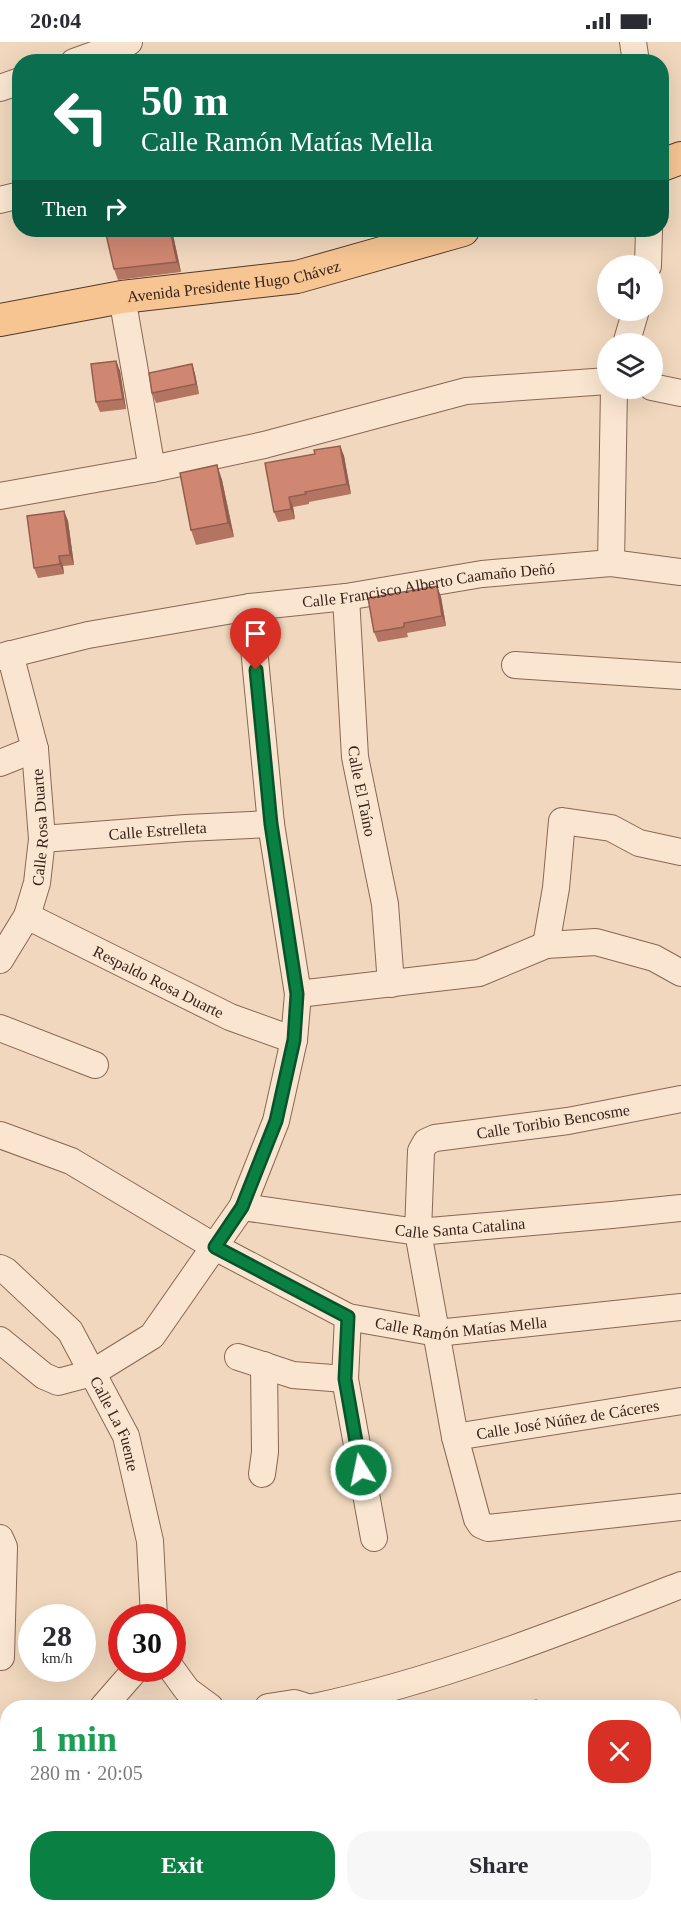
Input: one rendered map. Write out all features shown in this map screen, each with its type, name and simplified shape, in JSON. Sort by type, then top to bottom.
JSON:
[{"type":"main road","name":"Avenida Presidente Hugo Chávez","points":[[0,320],[122,297],[297,277],[438,237]]},
{"type":"street","points":[[96,54],[129,42]]},
{"type":"street","points":[[648,255],[649,237]]},
{"type":"street","points":[[122,297],[152,469]]},
{"type":"street","points":[[0,496],[152,469],[264,445],[466,391],[597,382]]},
{"type":"street","points":[[663,389],[681,393]]},
{"type":"street","points":[[611,563],[614,399]]},
{"type":"street","name":"Calle Francisco Alberto Caamaño Deñó","points":[[5,655],[88,635],[250,608],[346,597],[482,574],[611,563],[681,572]]},
{"type":"street","name":"Calle El Taíno","points":[[346,597],[355,757],[385,903],[391,984]]},
{"type":"street","points":[[0,1340],[44,1376],[58,1382],[92,1373],[152,1336],[242,1207],[276,1121],[294,1040],[297,994],[271,824],[250,608]]},
{"type":"street","name":"Calle Rosa Duarte","points":[[0,960],[27,916],[37,883],[42,839],[35,749],[5,655]]},
{"type":"street","points":[[515,665],[681,676]]},
{"type":"street","points":[[0,763],[35,749]]},
{"type":"street","points":[[546,945],[556,888],[562,821],[611,828],[639,843],[681,852]]},
{"type":"street","name":"Calle Estrelleta","points":[[42,839],[271,824]]},
{"type":"street","name":"Respaldo Rosa Duarte","points":[[27,916],[230,1017],[294,1040]]},
{"type":"street","points":[[297,994],[479,974],[546,945],[596,942],[679,966]]},
{"type":"street","points":[[0,1028],[95,1065]]},
{"type":"street","name":"Calle Toribio Bencosme","points":[[418,1232],[422,1151],[426,1142],[435,1138],[568,1121],[681,1099]]},
{"type":"street","name":"Calle Ramón Matías Mella","points":[[0,1135],[71,1161],[215,1247],[348,1317],[436,1333],[681,1307]]},
{"type":"street","name":"Calle Santa Catalina","points":[[242,1207],[418,1232],[681,1208]]},
{"type":"street","points":[[418,1232],[455,1437],[477,1519],[481,1525],[488,1528],[681,1507]]},
{"type":"street","name":"Calle La Fuente","points":[[0,1268],[70,1331],[126,1436],[150,1541],[153,1604]]},
{"type":"street","points":[[348,1317],[345,1379],[374,1538]]},
{"type":"street","points":[[238,1357],[293,1375],[345,1379]]},
{"type":"street","points":[[262,1474],[266,1452],[264,1365]]},
{"type":"street","name":"Calle José Núñez de Cáceres","points":[[455,1437],[681,1401]]},
{"type":"street","points":[[0,1538],[4,1547],[1,1657]]},
{"type":"street","points":[[345,1700],[500,1655],[681,1585]]},
{"type":"street","points":[[109,1700],[124,1682]]},
{"type":"street","points":[[182,1682],[201,1700]]},
{"type":"building","points":[[107,237],[172,237],[177,262],[114,269]]},
{"type":"building","points":[[116,361],[123,399],[96,402],[91,364]]},
{"type":"building","points":[[192,364],[196,384],[152,393],[149,373]]},
{"type":"building","points":[[340,446],[347,484],[289,497],[291,509],[274,512],[265,463],[315,454],[314,450]]},
{"type":"building","points":[[217,465],[228,523],[191,530],[180,473]]},
{"type":"building","points":[[64,511],[70,555],[59,556],[60,564],[34,568],[27,516]]},
{"type":"building","points":[[437,586],[442,616],[404,623],[404,627],[374,632],[368,598]]},
{"type":"route","points":[[256,670],[271,824],[297,994],[294,1040],[276,1121],[242,1207],[215,1247],[348,1317],[345,1379],[361,1470]]}]
